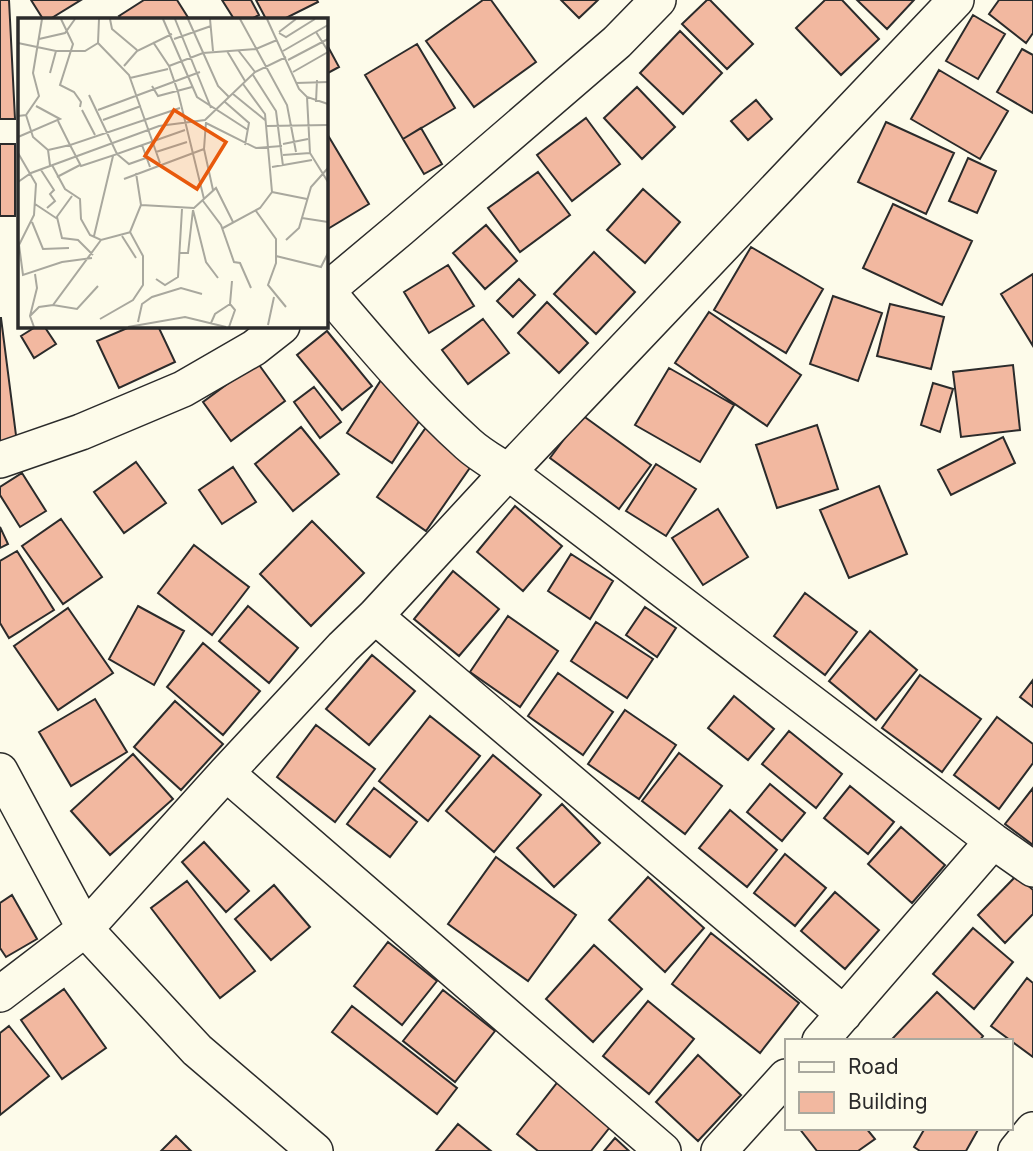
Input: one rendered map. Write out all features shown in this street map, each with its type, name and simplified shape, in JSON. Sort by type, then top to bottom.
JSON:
[{"type":"street","points":[[327,290],[617,42],[658,0]]},
{"type":"street","points":[[0,994],[85,929],[226,773],[508,472],[956,0]]},
{"type":"street","points":[[327,292],[369,341],[470,446],[1033,869]]},
{"type":"street","points":[[0,460],[81,432],[183,389],[254,348],[281,327]]},
{"type":"street","points":[[375,616],[844,1014]]},
{"type":"street","points":[[0,771],[85,929],[197,1050],[315,1151]]},
{"type":"street","points":[[226,773],[663,1151]]},
{"type":"street","points":[[822,1039],[993,841]]},
{"type":"street","points":[[719,1151],[785,1078]]},
{"type":"street","points":[[1016,1151],[1033,1130]]},
{"type":"building","points":[[0,0],[9,0],[15,119],[0,119]]},
{"type":"building","points":[[31,0],[81,0],[52,18],[42,18]]},
{"type":"building","points":[[144,0],[177,0],[188,18],[120,18],[119,16]]},
{"type":"building","points":[[222,0],[251,0],[259,15],[253,18],[233,18]]},
{"type":"building","points":[[256,0],[318,2],[286,18],[265,18]]},
{"type":"building","points":[[483,0],[491,0],[536,62],[474,107],[426,41]]},
{"type":"building","points":[[561,0],[598,0],[579,18]]},
{"type":"building","points":[[707,0],[753,44],[727,69],[682,24]]},
{"type":"building","points":[[825,0],[842,0],[879,39],[841,75],[796,28]]},
{"type":"building","points":[[857,0],[914,0],[887,29]]},
{"type":"building","points":[[999,0],[1033,0],[1033,33],[1026,43],[989,14]]},
{"type":"building","points":[[973,15],[1005,34],[978,79],[946,61]]},
{"type":"building","points":[[680,31],[722,73],[683,114],[640,73]]},
{"type":"building","points":[[417,44],[455,108],[403,139],[365,75]]},
{"type":"building","points":[[327,45],[339,67],[327,73]]},
{"type":"building","points":[[1022,49],[1033,55],[1033,113],[997,92]]},
{"type":"building","points":[[939,70],[1008,111],[980,159],[911,119]]},
{"type":"building","points":[[637,87],[675,127],[642,159],[604,118]]},
{"type":"building","points":[[756,100],[772,119],[748,140],[731,121]]},
{"type":"building","points":[[586,118],[620,164],[572,201],[537,155]]},
{"type":"building","points":[[886,122],[954,153],[926,214],[858,182]]},
{"type":"building","points":[[421,128],[442,164],[424,174],[403,139]]},
{"type":"building","points":[[327,134],[369,204],[327,229]]},
{"type":"building","points":[[0,144],[15,144],[15,216],[0,216]]},
{"type":"building","points":[[968,158],[996,171],[977,213],[949,201]]},
{"type":"building","points":[[538,172],[570,215],[520,252],[488,208]]},
{"type":"building","points":[[643,189],[680,222],[645,263],[607,230]]},
{"type":"building","points":[[893,204],[972,241],[942,305],[863,268]]},
{"type":"building","points":[[486,225],[517,261],[485,289],[453,253]]},
{"type":"building","points":[[751,247],[823,289],[786,353],[714,310]]},
{"type":"building","points":[[594,252],[635,292],[596,334],[554,294]]},
{"type":"building","points":[[448,265],[474,306],[429,333],[404,292]]},
{"type":"building","points":[[1033,274],[1033,346],[1001,294]]},
{"type":"building","points":[[519,279],[535,295],[513,317],[497,301]]},
{"type":"building","points":[[833,296],[882,313],[858,381],[810,364]]},
{"type":"building","points":[[547,302],[588,343],[559,373],[518,333]]},
{"type":"building","points":[[890,304],[944,317],[931,369],[877,356]]},
{"type":"building","points":[[709,312],[801,375],[767,426],[675,363]]},
{"type":"building","points":[[0,318],[17,443],[0,445]]},
{"type":"building","points":[[483,319],[509,353],[468,384],[442,350]]},
{"type":"building","points":[[35,327],[45,327],[56,344],[34,358],[21,336]]},
{"type":"building","points":[[130,327],[158,327],[175,362],[119,388],[97,341]]},
{"type":"building","points":[[327,331],[372,386],[342,410],[297,355]]},
{"type":"building","points":[[257,362],[285,401],[231,441],[203,402]]},
{"type":"building","points":[[1013,365],[1020,430],[961,437],[953,372]]},
{"type":"building","points":[[669,368],[734,405],[700,462],[635,425]]},
{"type":"building","points":[[381,380],[427,409],[392,463],[347,433]]},
{"type":"building","points":[[933,383],[953,389],[940,432],[921,425]]},
{"type":"building","points":[[314,387],[341,422],[320,438],[294,402]]},
{"type":"building","points":[[582,415],[651,465],[619,509],[550,458]]},
{"type":"building","points":[[817,425],[838,489],[777,508],[756,445]]},
{"type":"building","points":[[427,426],[476,459],[426,531],[377,497]]},
{"type":"building","points":[[301,427],[339,474],[293,511],[255,464]]},
{"type":"building","points":[[1003,437],[1015,463],[951,495],[938,470]]},
{"type":"building","points":[[136,462],[166,503],[124,533],[94,492]]},
{"type":"building","points":[[656,464],[696,489],[666,536],[626,511]]},
{"type":"building","points":[[233,467],[256,502],[222,524],[199,490]]},
{"type":"building","points":[[22,473],[46,511],[20,527],[0,495],[0,487]]},
{"type":"building","points":[[879,486],[907,554],[849,578],[820,510]]},
{"type":"building","points":[[515,506],[562,546],[523,591],[477,552]]},
{"type":"building","points":[[718,509],[748,557],[703,585],[672,538]]},
{"type":"building","points":[[61,519],[102,577],[63,604],[22,546]]},
{"type":"building","points":[[312,521],[364,573],[311,626],[260,574]]},
{"type":"building","points":[[0,527],[8,544],[0,548]]},
{"type":"building","points":[[194,545],[249,587],[212,635],[158,593]]},
{"type":"building","points":[[17,551],[54,610],[9,638],[0,623],[0,561]]},
{"type":"building","points":[[571,554],[613,581],[590,619],[548,591]]},
{"type":"building","points":[[453,571],[499,609],[459,656],[414,619]]},
{"type":"building","points":[[805,593],[857,632],[825,675],[774,636]]},
{"type":"building","points":[[138,606],[184,631],[154,685],[109,659]]},
{"type":"building","points":[[248,606],[298,648],[269,683],[219,641]]},
{"type":"building","points":[[645,607],[676,628],[657,657],[626,635]]},
{"type":"building","points":[[68,608],[113,673],[58,710],[14,646]]},
{"type":"building","points":[[508,616],[558,651],[520,707],[470,672]]},
{"type":"building","points":[[596,622],[653,659],[627,698],[571,661]]},
{"type":"building","points":[[870,631],[917,670],[876,720],[829,681]]},
{"type":"building","points":[[203,643],[260,691],[223,735],[167,687]]},
{"type":"building","points":[[372,655],[415,691],[369,745],[326,709]]},
{"type":"building","points":[[558,673],[613,712],[583,755],[528,716]]},
{"type":"building","points":[[920,675],[981,719],[942,772],[882,728]]},
{"type":"building","points":[[1033,680],[1033,707],[1020,697]]},
{"type":"building","points":[[734,696],[774,729],[748,760],[708,728]]},
{"type":"building","points":[[95,699],[127,752],[71,786],[39,732]]},
{"type":"building","points":[[175,701],[223,744],[181,790],[134,747]]},
{"type":"building","points":[[625,710],[676,745],[639,799],[588,764]]},
{"type":"building","points":[[430,716],[480,756],[428,821],[379,781]]},
{"type":"building","points":[[997,717],[1033,744],[1033,763],[999,809],[954,775]]},
{"type":"building","points":[[316,725],[375,769],[335,822],[277,777]]},
{"type":"building","points":[[789,731],[842,774],[816,808],[762,764]]},
{"type":"building","points":[[679,753],[722,786],[685,834],[642,801]]},
{"type":"building","points":[[133,754],[173,799],[110,855],[71,811]]},
{"type":"building","points":[[493,755],[541,795],[494,852],[446,811]]},
{"type":"building","points":[[770,784],[805,813],[782,841],[747,812]]},
{"type":"building","points":[[850,786],[894,822],[868,854],[824,818]]},
{"type":"building","points":[[374,788],[417,822],[390,857],[347,824]]},
{"type":"building","points":[[1033,788],[1033,845],[1005,824]]},
{"type":"building","points":[[562,804],[600,843],[554,887],[517,848]]},
{"type":"building","points":[[730,810],[777,850],[747,887],[699,848]]},
{"type":"building","points":[[901,827],[945,865],[912,903],[868,864]]},
{"type":"building","points":[[204,842],[249,891],[226,912],[182,862]]},
{"type":"building","points":[[785,854],[826,888],[795,926],[754,893]]},
{"type":"building","points":[[496,857],[576,915],[528,981],[448,924]]},
{"type":"building","points":[[1017,875],[1033,890],[1033,914],[1005,943],[978,915]]},
{"type":"building","points":[[648,877],[704,928],[665,972],[609,920]]},
{"type":"building","points":[[187,881],[255,971],[220,998],[151,908]]},
{"type":"building","points":[[274,885],[310,927],[271,960],[235,919]]},
{"type":"building","points":[[835,892],[879,930],[845,969],[801,931]]},
{"type":"building","points":[[12,895],[37,939],[6,957],[0,948],[0,903]]},
{"type":"building","points":[[973,928],[1013,962],[974,1009],[933,974]]},
{"type":"building","points":[[711,933],[799,1003],[760,1053],[672,984]]},
{"type":"building","points":[[388,942],[437,981],[402,1025],[354,986]]},
{"type":"building","points":[[594,945],[642,989],[593,1042],[546,999]]},
{"type":"building","points":[[1027,978],[1033,983],[1033,1057],[991,1026]]},
{"type":"building","points":[[64,989],[106,1048],[62,1079],[21,1020]]},
{"type":"building","points":[[443,990],[495,1031],[455,1082],[403,1041]]},
{"type":"building","points":[[937,992],[983,1036],[981,1039],[893,1038]]},
{"type":"building","points":[[648,1001],[694,1039],[649,1094],[603,1056]]},
{"type":"building","points":[[352,1006],[457,1088],[437,1114],[332,1032]]},
{"type":"building","points":[[9,1026],[49,1076],[0,1115],[0,1033]]},
{"type":"building","points":[[698,1055],[741,1095],[698,1141],[656,1102]]},
{"type":"building","points":[[560,1079],[614,1122],[591,1151],[538,1151],[517,1134]]},
{"type":"building","points":[[458,1124],[491,1151],[436,1151]]},
{"type":"building","points":[[801,1130],[868,1130],[875,1139],[858,1151],[817,1151]]},
{"type":"building","points":[[924,1130],[978,1130],[966,1151],[920,1151],[914,1147]]},
{"type":"building","points":[[176,1136],[191,1151],[161,1151]]},
{"type":"building","points":[[615,1138],[629,1151],[604,1151]]}]
